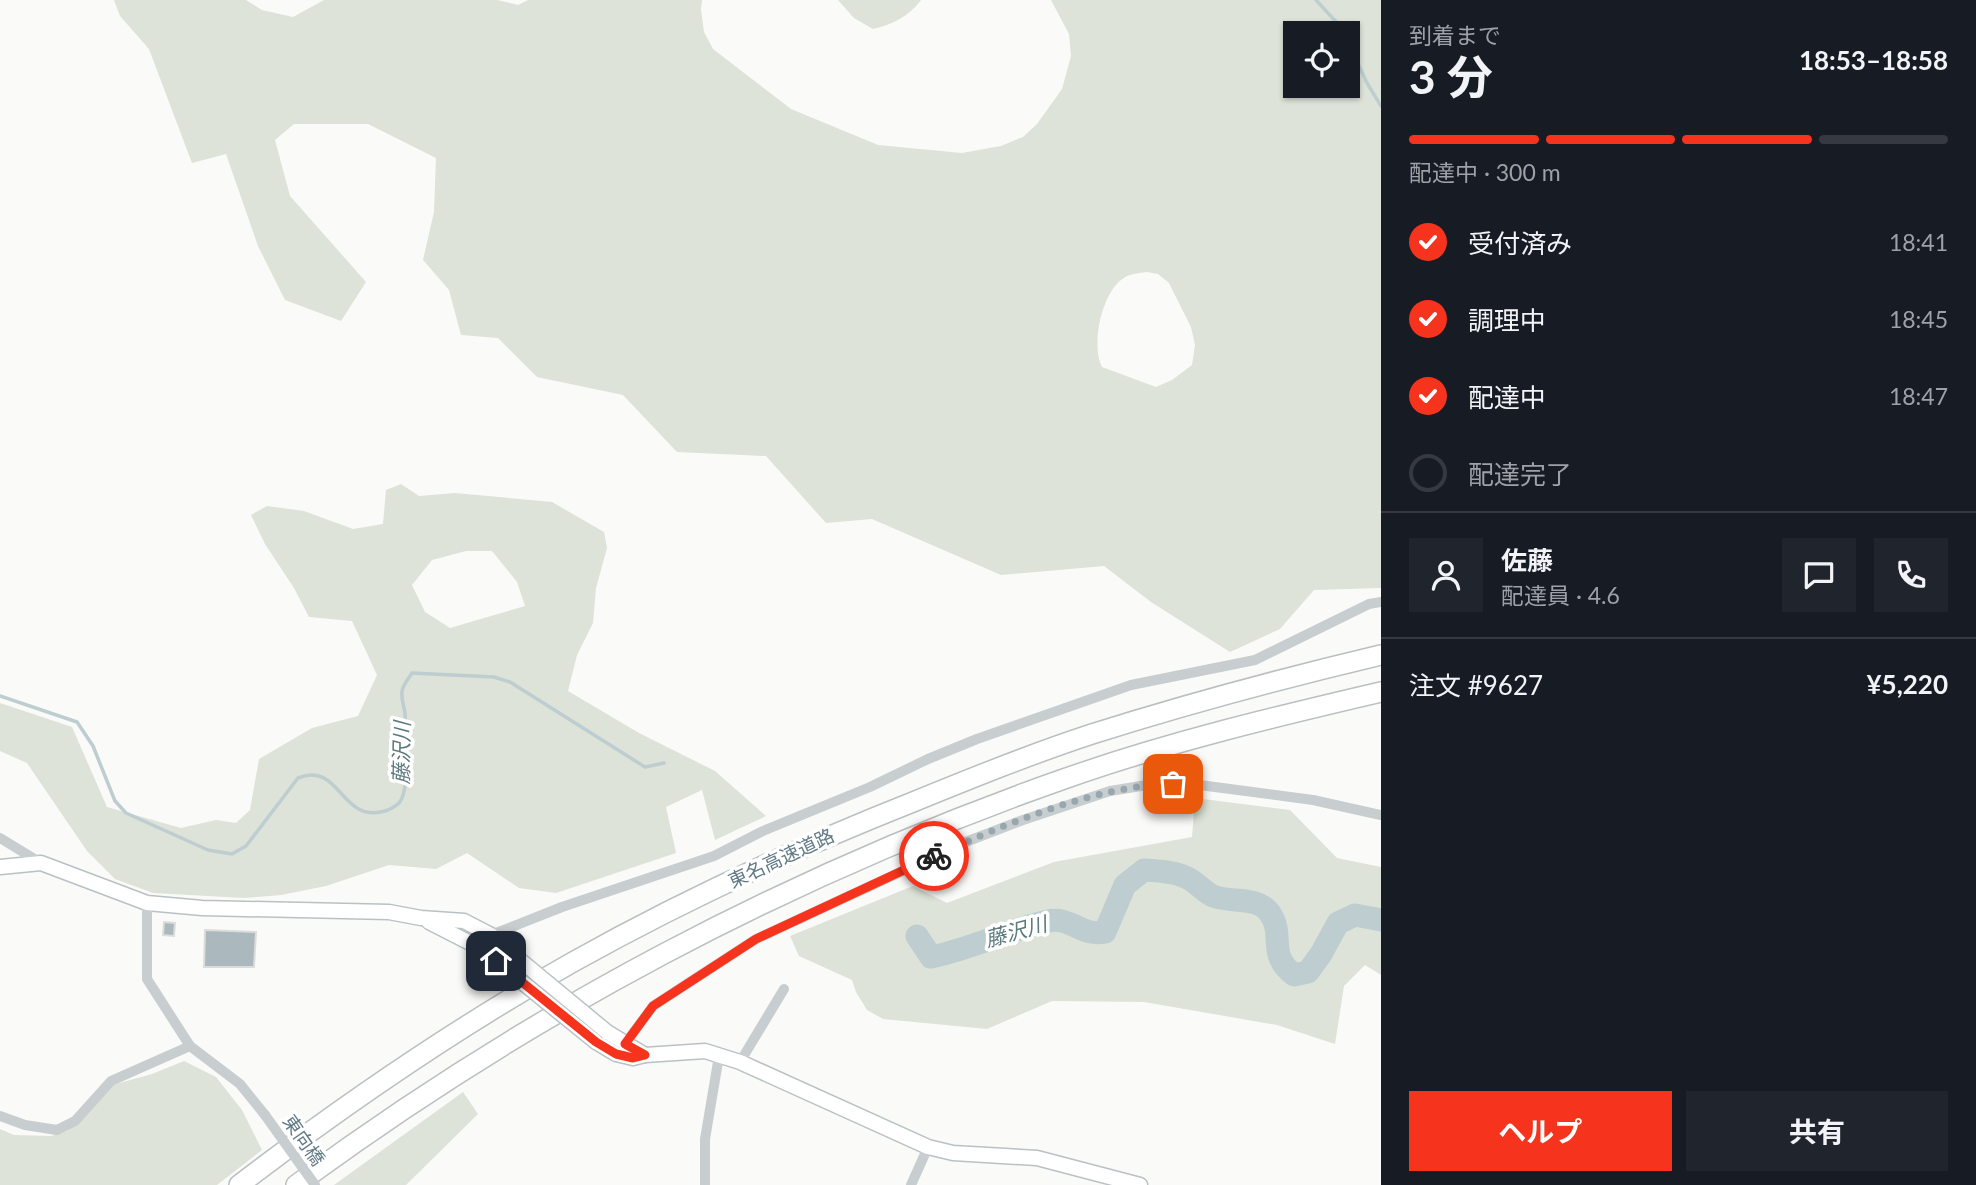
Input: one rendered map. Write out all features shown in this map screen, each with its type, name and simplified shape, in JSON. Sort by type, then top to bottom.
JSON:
[{"type":"highway","name":"東名高速道路","points":[[239,1185],[404,1066],[498,1006],[597,949],[748,873],[847,828],[978,775],[1089,735],[1199,702],[1381,655]]},
{"type":"highway","name":"東名高速道路","points":[[296,1185],[355,1141],[542,1020],[657,957],[798,886],[916,834],[1063,779],[1210,734],[1381,692]]},
{"type":"street","points":[[476,946],[491,935],[562,906],[714,856],[763,831],[976,739],[1131,685],[1255,660],[1369,604],[1381,602]]},
{"type":"street","points":[[625,1044],[653,1006],[756,939],[963,843],[1110,791],[1153,784],[1192,784],[1313,800],[1381,815]]},
{"type":"street","points":[[0,838],[41,863],[147,903],[202,908],[389,912],[464,922],[491,935],[602,1037],[616,1054],[633,1058],[705,1051],[740,1062],[928,1147],[953,1153],[1037,1158],[1140,1185]]},
{"type":"street","points":[[0,867],[41,863]]},
{"type":"street","points":[[0,1116],[24,1125],[57,1129],[75,1121],[110,1081],[190,1046],[147,979],[147,903]]},
{"type":"street","points":[[421,918],[476,946],[602,1037],[625,1044],[645,1055]]},
{"type":"street","points":[[740,1062],[784,989]]},
{"type":"street","name":"東向橋","points":[[190,1046],[240,1084],[315,1185]]},
{"type":"street","points":[[705,1185],[705,1139],[719,1056]]},
{"type":"street","points":[[911,1185],[928,1147]]},
{"type":"shaded area","points":[[114,0],[246,0],[262,10],[293,17],[324,0],[497,0],[518,5],[528,0],[702,0],[704,32],[713,49],[791,109],[878,145],[962,153],[1001,146],[1023,137],[1037,124],[1062,89],[1071,56],[1069,34],[1051,0],[1381,0],[1381,588],[1314,590],[1280,629],[1230,652],[1151,602],[1104,566],[1001,575],[872,519],[826,523],[766,456],[677,452],[623,395],[537,377],[498,338],[461,335],[449,290],[423,260],[434,212],[436,158],[368,124],[294,124],[275,140],[290,196],[366,282],[341,321],[285,300],[258,246],[226,154],[192,163],[149,49],[120,16]],"holes":[[[1137,273],[1158,274],[1169,283],[1191,327],[1195,345],[1192,365],[1172,380],[1156,387],[1102,367],[1098,334],[1103,309],[1114,287],[1127,276]]]},
{"type":"shaded area","points":[[838,0],[921,0],[900,19],[873,29],[854,18]]},
{"type":"shaded area","points":[[401,484],[419,496],[455,493],[552,502],[604,532],[607,548],[596,588],[593,623],[577,655],[568,691],[639,733],[715,771],[766,816],[715,840],[702,790],[666,807],[676,853],[556,893],[519,888],[467,853],[436,869],[389,865],[326,886],[281,895],[244,898],[153,893],[115,879],[87,851],[27,763],[0,751],[0,703],[72,727],[107,807],[181,828],[216,820],[236,823],[250,810],[259,759],[312,728],[358,716],[377,675],[352,621],[309,617],[294,588],[265,544],[251,515],[267,506],[304,511],[353,529],[383,524],[386,490]],"holes":[[[466,551],[492,551],[517,582],[525,606],[450,628],[425,612],[412,585],[432,560]]]},
{"type":"shaded area","points":[[1195,798],[1290,810],[1337,858],[1381,867],[1381,975],[1365,965],[1344,986],[1335,1044],[1277,1025],[1144,1002],[1052,1001],[987,1029],[883,1019],[867,1010],[852,980],[799,956],[790,936],[913,886],[947,903],[1054,862],[1192,837]]},
{"type":"shaded area","points":[[184,1061],[216,1077],[242,1110],[262,1150],[217,1185],[0,1185],[0,1129],[14,1135],[51,1136],[67,1131],[84,1117],[112,1085],[152,1074]]},
{"type":"shaded area","points":[[463,1092],[478,1114],[406,1185],[334,1185]]},
{"type":"building","points":[[164,922],[175,923],[174,936],[163,935]]},
{"type":"building","points":[[205,930],[256,932],[254,967],[204,967]]},
{"type":"waterway","points":[[1316,0],[1335,21]]},
{"type":"waterway","points":[[1360,68],[1381,106]]},
{"type":"waterway","name":"藤沢川","points":[[0,696],[77,722],[93,746],[115,801],[126,813],[208,850],[232,854],[246,846],[298,778],[312,775],[323,778],[333,784],[358,809],[370,813],[387,810],[399,803],[405,786],[407,760],[402,692],[412,673],[494,677],[510,682],[645,767],[664,763]]},
{"type":"waterway","name":"藤沢川","points":[[917,936],[931,957],[1048,921],[1063,921],[1089,932],[1105,932],[1125,885],[1144,870],[1180,875],[1213,896],[1264,907],[1274,920],[1281,959],[1294,975],[1308,972],[1338,923],[1355,915],[1381,920]]},
{"type":"way so far","points":[[934,856],[1023,820],[1110,791],[1153,784],[1173,784]]},
{"type":"route","points":[[496,961],[596,1042],[616,1054],[633,1058],[645,1055],[625,1044],[653,1006],[756,939],[934,856]]}]
